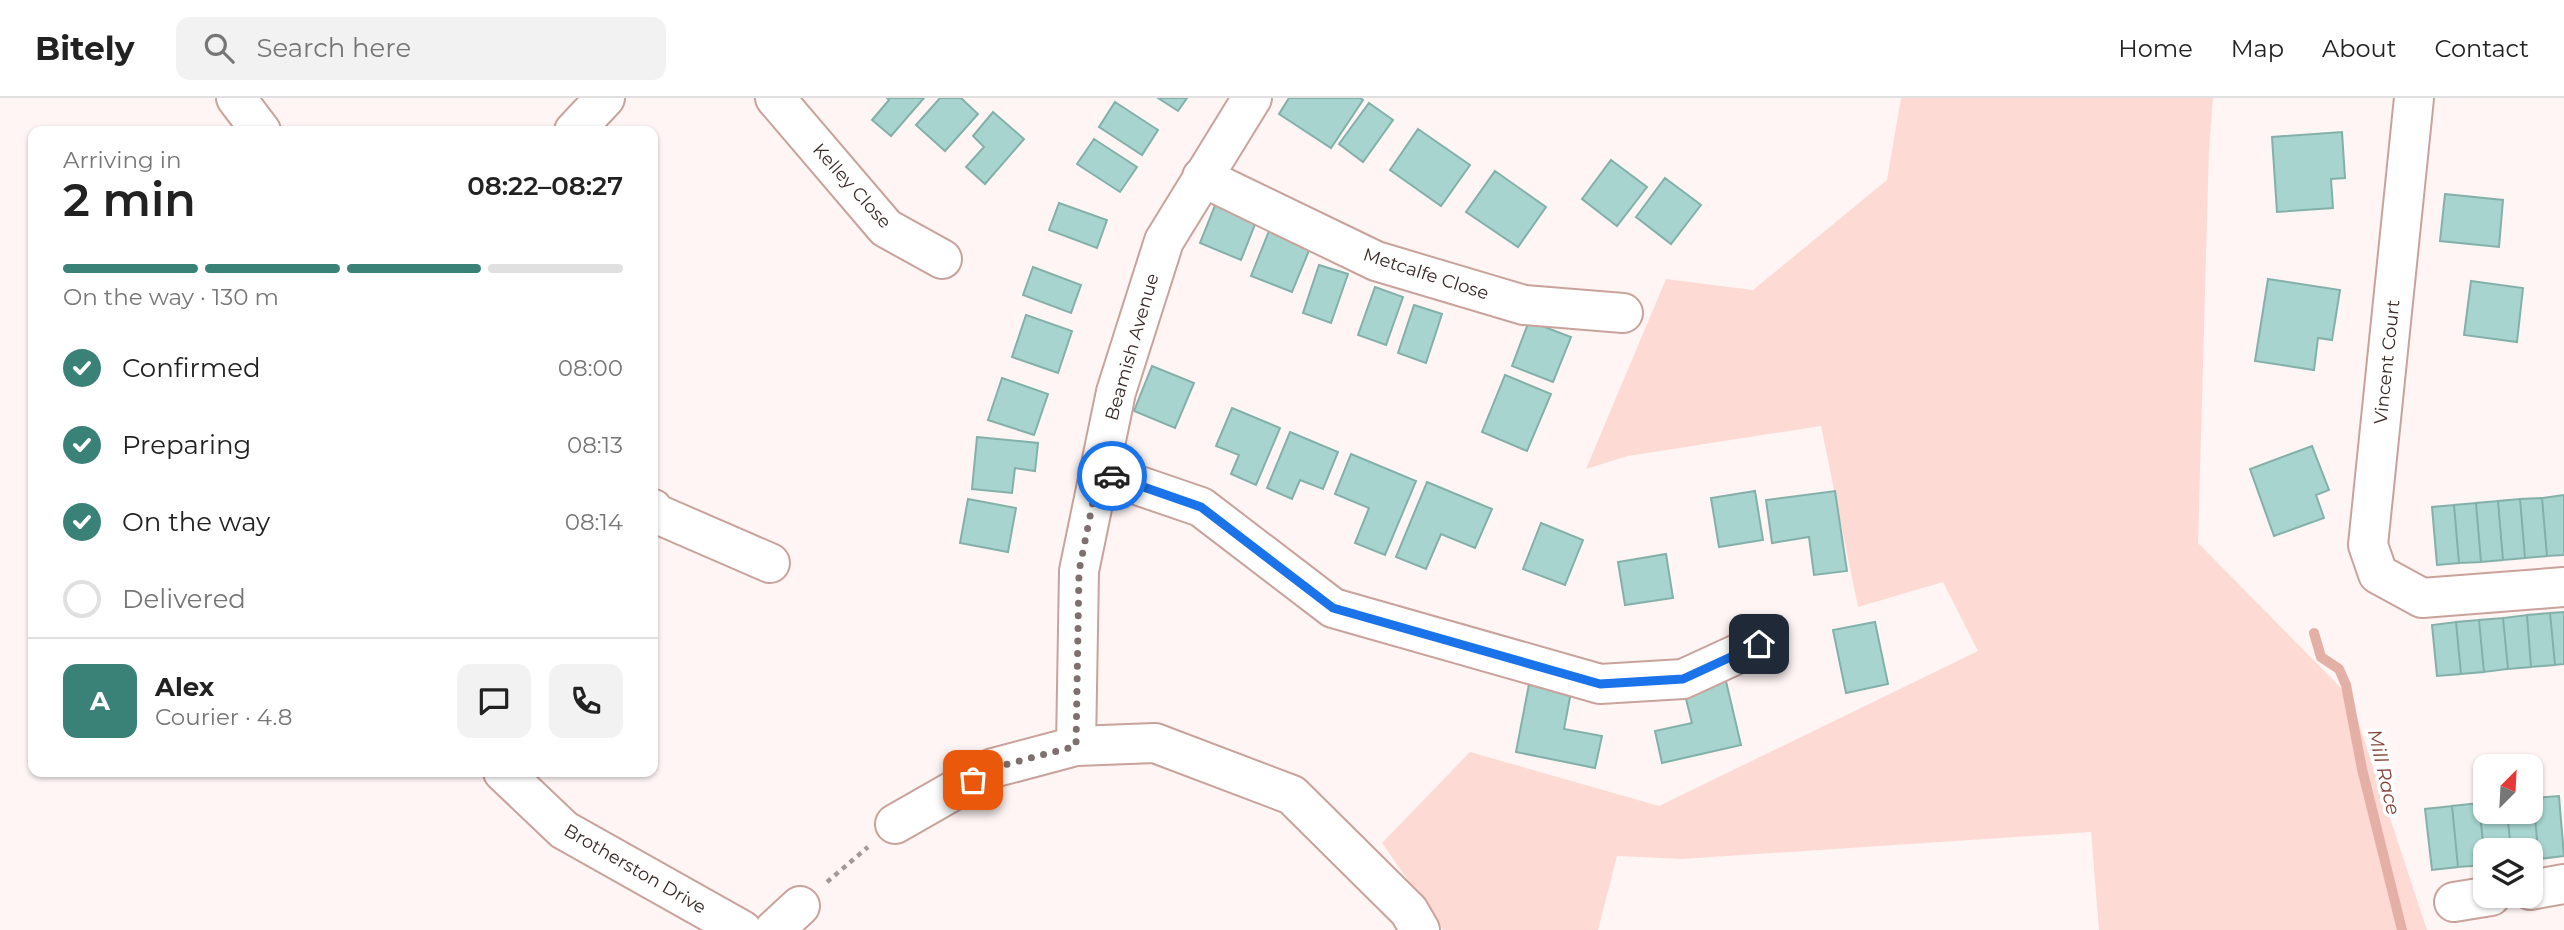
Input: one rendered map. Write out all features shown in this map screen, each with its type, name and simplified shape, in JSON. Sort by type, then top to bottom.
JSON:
[{"type":"street","points":[[236,98],[257,126]]},
{"type":"street","points":[[579,126],[606,98]]},
{"type":"street","name":"Kelley Close","points":[[775,98],[886,228],[942,259]]},
{"type":"street","name":"Beamish Avenue","points":[[1076,746],[1079,571],[1116,392],[1164,241],[1252,98]]},
{"type":"street","name":"Vincent Court","points":[[2414,98],[2368,545],[2378,574],[2422,598],[2564,587]]},
{"type":"street","name":"Metcalfe Close","points":[[1202,177],[1376,261],[1524,305],[1623,313]]},
{"type":"street","points":[[1099,472],[1201,507],[1333,608],[1600,684],[1683,679],[1759,644]]},
{"type":"street","points":[[658,514],[770,563]]},
{"type":"street","points":[[895,824],[993,768],[1076,746],[1156,743],[1292,795],[1409,911],[1420,930]]},
{"type":"street","name":"Brotherston Drive","points":[[508,777],[564,830],[742,930]]},
{"type":"street","points":[[2543,888],[2564,884]]},
{"type":"street","points":[[2454,902],[2473,899]]},
{"type":"path","points":[[787,918],[895,824]]},
{"type":"shaded area","points":[[1901,98],[2213,98],[2209,149],[2198,543],[2350,697],[2427,930],[2099,930],[2091,832],[1682,859],[1617,856],[1598,930],[1443,930],[1382,843],[1470,752],[1659,806],[1978,651],[1943,582],[1858,607],[1821,426],[1628,456],[1586,469],[1666,279],[1753,290],[1887,180]]},
{"type":"building","points":[[887,98],[924,98],[891,136],[872,120],[889,100]]},
{"type":"building","points":[[940,98],[961,98],[978,114],[945,151],[916,125]]},
{"type":"building","points":[[1158,98],[1187,98],[1178,111]]},
{"type":"building","points":[[1289,98],[1363,100],[1331,148],[1279,114]]},
{"type":"building","points":[[1115,102],[1158,130],[1142,155],[1099,127]]},
{"type":"building","points":[[1369,103],[1393,120],[1363,162],[1339,144]]},
{"type":"building","points":[[993,112],[1024,139],[985,184],[966,167],[984,147],[973,136]]},
{"type":"building","points":[[1418,129],[1470,165],[1441,206],[1390,170]]},
{"type":"building","points":[[2342,132],[2345,178],[2331,179],[2333,208],[2277,212],[2272,137]]},
{"type":"building","points":[[1094,139],[1137,167],[1120,192],[1077,164]]},
{"type":"building","points":[[1611,160],[1647,187],[1617,226],[1582,199]]},
{"type":"building","points":[[1495,171],[1546,207],[1518,247],[1466,212]]},
{"type":"building","points":[[1665,178],[1701,205],[1671,244],[1636,217]]},
{"type":"building","points":[[2445,194],[2503,200],[2499,247],[2440,241]]},
{"type":"building","points":[[1218,198],[1259,214],[1241,260],[1200,243]]},
{"type":"building","points":[[1059,203],[1107,220],[1097,248],[1049,230]]},
{"type":"building","points":[[1269,231],[1310,248],[1292,292],[1251,276]]},
{"type":"building","points":[[1319,265],[1348,274],[1331,323],[1303,313]]},
{"type":"building","points":[[1033,267],[1081,285],[1071,313],[1023,295]]},
{"type":"building","points":[[2268,279],[2340,290],[2332,340],[2318,338],[2314,370],[2255,361]]},
{"type":"building","points":[[2471,281],[2523,288],[2517,342],[2464,335]]},
{"type":"building","points":[[1375,287],[1403,297],[1386,345],[1358,335]]},
{"type":"building","points":[[1414,305],[1442,314],[1426,363],[1398,353]]},
{"type":"building","points":[[1026,315],[1072,331],[1058,373],[1012,357]]},
{"type":"building","points":[[1529,321],[1571,337],[1553,382],[1512,366]]},
{"type":"building","points":[[1152,366],[1194,383],[1175,428],[1134,411]]},
{"type":"building","points":[[1505,375],[1551,394],[1527,451],[1482,432]]},
{"type":"building","points":[[1002,378],[1048,394],[1034,435],[988,420]]},
{"type":"building","points":[[1232,408],[1280,428],[1256,485],[1231,474],[1239,455],[1216,446]]},
{"type":"building","points":[[1290,432],[1338,452],[1323,489],[1300,480],[1292,499],[1267,488]]},
{"type":"building","points":[[977,437],[1038,443],[1035,471],[1015,468],[1012,493],[972,489]]},
{"type":"building","points":[[2312,446],[2329,490],[2316,495],[2324,518],[2274,536],[2250,469]]},
{"type":"building","points":[[1351,454],[1416,481],[1385,555],[1355,543],[1369,508],[1335,494]]},
{"type":"building","points":[[1427,482],[1492,509],[1475,548],[1441,534],[1426,569],[1396,557]]},
{"type":"building","points":[[1755,491],[1763,540],[1719,547],[1711,498]]},
{"type":"building","points":[[1835,491],[1847,571],[1814,575],[1809,537],[1772,543],[1766,500]]},
{"type":"building","points":[[2564,495],[2564,555],[2547,556],[2542,498]]},
{"type":"building","points":[[2542,498],[2547,556],[2525,558],[2520,499]]},
{"type":"building","points":[[968,499],[1016,508],[1008,552],[960,543]]},
{"type":"building","points":[[2520,499],[2525,558],[2503,560],[2498,501]]},
{"type":"building","points":[[2498,501],[2503,560],[2481,562],[2476,503]]},
{"type":"building","points":[[2476,503],[2481,562],[2459,563],[2454,505]]},
{"type":"building","points":[[2454,505],[2459,563],[2437,565],[2432,507]]},
{"type":"building","points":[[1541,523],[1583,540],[1565,585],[1523,569]]},
{"type":"building","points":[[1666,554],[1673,598],[1625,605],[1618,562]]},
{"type":"building","points":[[2564,612],[2564,664],[2555,665],[2550,613]]},
{"type":"building","points":[[2550,613],[2555,665],[2531,667],[2527,615]]},
{"type":"building","points":[[2527,615],[2531,667],[2508,669],[2503,618]]},
{"type":"building","points":[[2503,618],[2508,669],[2484,672],[2479,620]]},
{"type":"building","points":[[2479,620],[2484,672],[2461,674],[2456,622]]},
{"type":"building","points":[[1875,622],[1888,684],[1846,693],[1833,630]]},
{"type":"building","points":[[2456,622],[2461,674],[2437,676],[2432,625]]},
{"type":"building","points":[[1725,677],[1741,745],[1662,763],[1655,731],[1692,723],[1683,687]]},
{"type":"building","points":[[1529,684],[1571,692],[1564,729],[1602,736],[1595,768],[1516,752]]},
{"type":"building","points":[[2559,796],[2564,856],[2543,859],[2543,838],[2537,838],[2536,824],[2543,824],[2543,797]]},
{"type":"building","points":[[2473,804],[2473,824],[2481,824],[2482,838],[2473,838],[2473,866],[2458,867],[2452,806]]},
{"type":"building","points":[[2452,806],[2458,867],[2432,870],[2425,809]]},
{"type":"building","points":[[2481,824],[2508,824],[2510,838],[2483,838]]},
{"type":"building","points":[[2508,824],[2536,824],[2537,838],[2510,838]]},
{"type":"waterway","name":"Mill Race","points":[[2314,633],[2321,657],[2339,669],[2346,685],[2362,769],[2402,930]]},
{"type":"way so far","points":[[973,780],[993,768],[1076,746],[1079,571],[1099,472],[1112,476]]},
{"type":"route","points":[[1112,476],[1201,507],[1333,608],[1600,684],[1683,679],[1759,644]]}]
